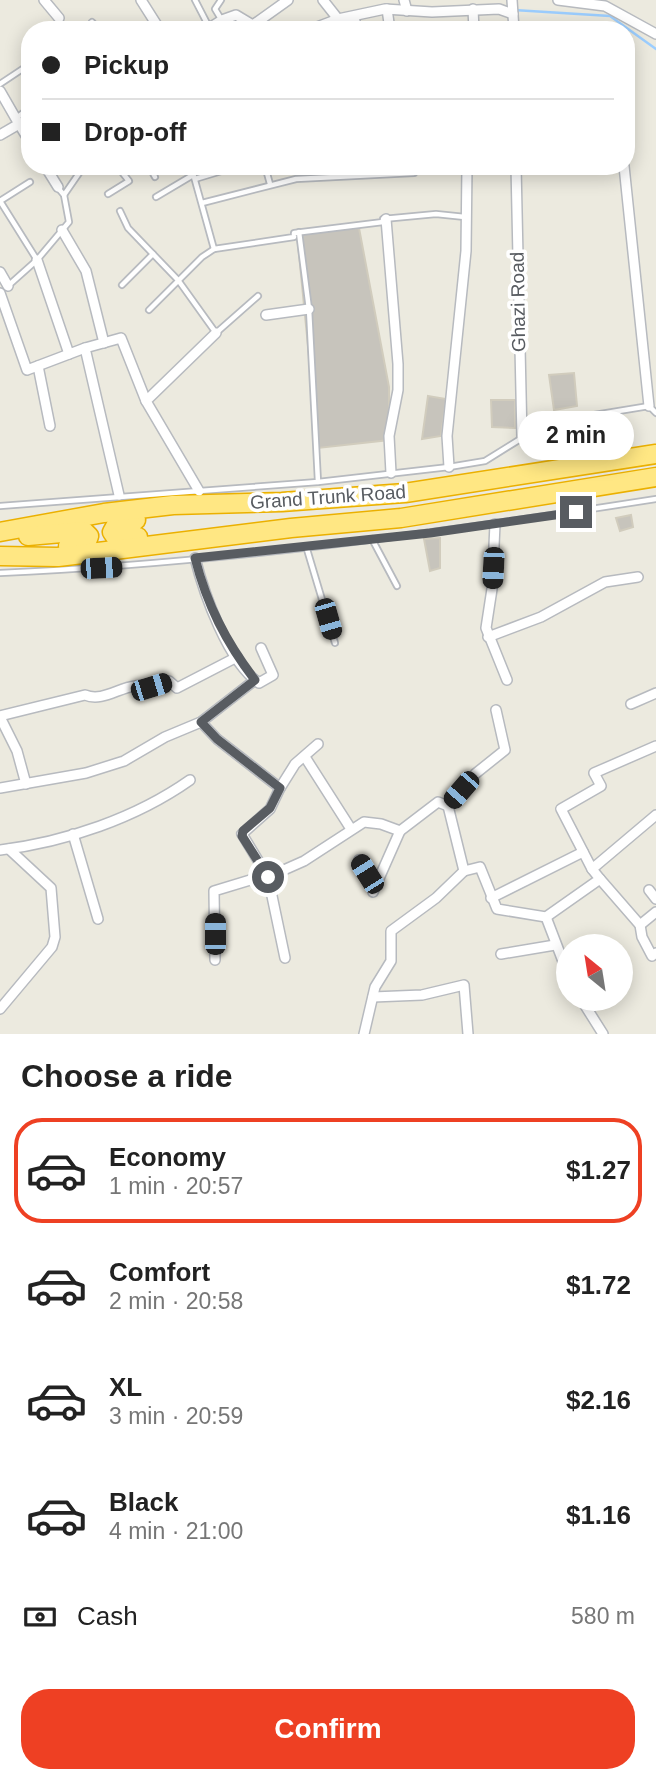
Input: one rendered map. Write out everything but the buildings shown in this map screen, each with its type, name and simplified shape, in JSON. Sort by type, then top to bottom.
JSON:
[{"type":"highway","name":"Grand Trunk Road","points":[[0,532],[104,513],[173,505],[282,502],[405,493],[656,454]]},
{"type":"highway","name":"Grand Trunk Road","points":[[0,555],[58,556],[291,528],[401,518],[656,477]]},
{"type":"highway","points":[[282,502],[117,523],[112,532],[119,538],[291,528]]},
{"type":"highway","points":[[0,538],[83,531],[90,537],[83,545],[0,555]]},
{"type":"street","points":[[44,0],[59,18]]},
{"type":"street","points":[[141,0],[154,21]]},
{"type":"street","points":[[264,21],[288,0]]},
{"type":"street","points":[[323,0],[338,19]]},
{"type":"street","points":[[404,0],[407,10]]},
{"type":"street","points":[[558,0],[606,3],[656,34]]},
{"type":"street","points":[[333,21],[387,9],[512,8]]},
{"type":"street","points":[[387,9],[389,21]]},
{"type":"street","points":[[473,9],[474,21]]},
{"type":"street","points":[[222,20],[236,15],[246,21]]},
{"type":"street","points":[[354,16],[355,21]]},
{"type":"street","points":[[0,91],[21,127]]},
{"type":"street","points":[[0,135],[17,121]]},
{"type":"street","points":[[51,175],[61,191]]},
{"type":"street","points":[[449,467],[447,436],[466,251],[467,175]]},
{"type":"street","name":"Ghazi Road","points":[[516,175],[522,438]]},
{"type":"street","points":[[625,175],[653,410]]},
{"type":"street","points":[[386,219],[398,365],[398,390],[390,436],[391,473]]},
{"type":"street","points":[[62,230],[86,271],[104,343]]},
{"type":"street","points":[[37,260],[69,354]]},
{"type":"street","points":[[0,272],[8,286]]},
{"type":"street","points":[[0,293],[26,370],[121,338],[146,401],[199,491]]},
{"type":"street","points":[[266,315],[309,309]]},
{"type":"street","points":[[146,401],[216,333]]},
{"type":"street","points":[[85,348],[119,495]]},
{"type":"street","points":[[38,366],[50,426]]},
{"type":"street","points":[[495,524],[492,589],[486,621],[488,637],[507,680]]},
{"type":"street","points":[[195,558],[209,605],[237,657],[255,680],[263,682],[273,675],[261,648]]},
{"type":"street","points":[[488,637],[541,617],[605,582],[638,577]]},
{"type":"street","points":[[26,784],[17,751],[0,716],[85,695],[94,698],[137,685],[151,687],[169,681],[177,688],[237,657]]},
{"type":"street","points":[[0,788],[86,773],[116,764],[165,737],[201,722],[255,680]]},
{"type":"street","points":[[631,704],[656,693]]},
{"type":"street","points":[[447,806],[475,774],[505,750],[496,710]]},
{"type":"street","points":[[201,722],[217,739],[280,788]]},
{"type":"street","points":[[285,958],[267,876],[242,834],[270,808],[295,764],[318,744]]},
{"type":"street","points":[[656,746],[594,773],[601,786],[561,809],[592,869],[640,925],[642,937],[652,956],[656,953]]},
{"type":"street","points":[[305,757],[351,829]]},
{"type":"street","points":[[5,849],[73,834],[163,799],[190,780]]},
{"type":"street","points":[[359,860],[374,890],[400,831],[438,802],[447,806]]},
{"type":"street","points":[[447,806],[464,871]]},
{"type":"street","points":[[592,869],[656,815]]},
{"type":"street","points":[[215,960],[214,891],[267,876],[304,861],[364,822],[382,824],[400,831]]},
{"type":"street","points":[[73,834],[98,919]]},
{"type":"street","points":[[0,1009],[52,947],[55,937],[51,888],[5,849]]},
{"type":"street","points":[[491,898],[583,852]]},
{"type":"street","points":[[364,1034],[375,987],[391,961],[391,931],[436,898],[464,871],[480,867],[497,909],[546,917],[600,879]]},
{"type":"street","points":[[649,890],[656,899]]},
{"type":"street","points":[[640,925],[656,912]]},
{"type":"street","points":[[501,954],[555,945],[546,917]]},
{"type":"street","points":[[373,997],[422,995],[464,985],[468,1034]]},
{"type":"street","points":[[588,1012],[598,1032]]},
{"type":"lane","points":[[195,0],[204,21]]},
{"type":"lane","points":[[221,0],[215,9],[222,20]]},
{"type":"lane","points":[[0,84],[21,70]]},
{"type":"lane","points":[[17,121],[21,117]]},
{"type":"lane","points":[[0,293],[37,260],[69,222],[61,191],[76,175]]},
{"type":"lane","points":[[108,194],[129,181],[124,175]]},
{"type":"lane","points":[[156,197],[201,175]]},
{"type":"lane","points":[[268,175],[270,184]]},
{"type":"lane","points":[[202,203],[296,179],[375,175]]},
{"type":"lane","points":[[194,177],[214,249]]},
{"type":"lane","points":[[30,182],[0,201],[37,260]]},
{"type":"lane","points":[[120,211],[128,228],[178,280],[216,333],[258,296]]},
{"type":"lane","points":[[149,310],[202,257],[214,249],[294,237],[294,233],[299,232],[383,222],[386,219],[436,214],[466,217]]},
{"type":"lane","points":[[299,232],[309,309],[318,482]]},
{"type":"lane","points":[[122,285],[153,254]]},
{"type":"lane","points":[[0,506],[318,482],[449,467],[485,461],[522,438],[576,418],[653,410]]},
{"type":"lane","points":[[0,573],[125,566],[372,539],[495,524],[656,499]]},
{"type":"lane","points":[[372,539],[397,586]]},
{"type":"lane","points":[[306,546],[335,643]]},
{"type":"waterway","points":[[514,10],[610,16],[617,21]]},
{"type":"waterway","points":[[635,34],[656,49]]},
{"type":"route","points":[[268,877],[242,836],[243,831],[270,808],[280,788],[239,753],[217,739],[201,722],[255,680],[237,657],[209,605],[195,558],[430,533],[576,512]]}]
